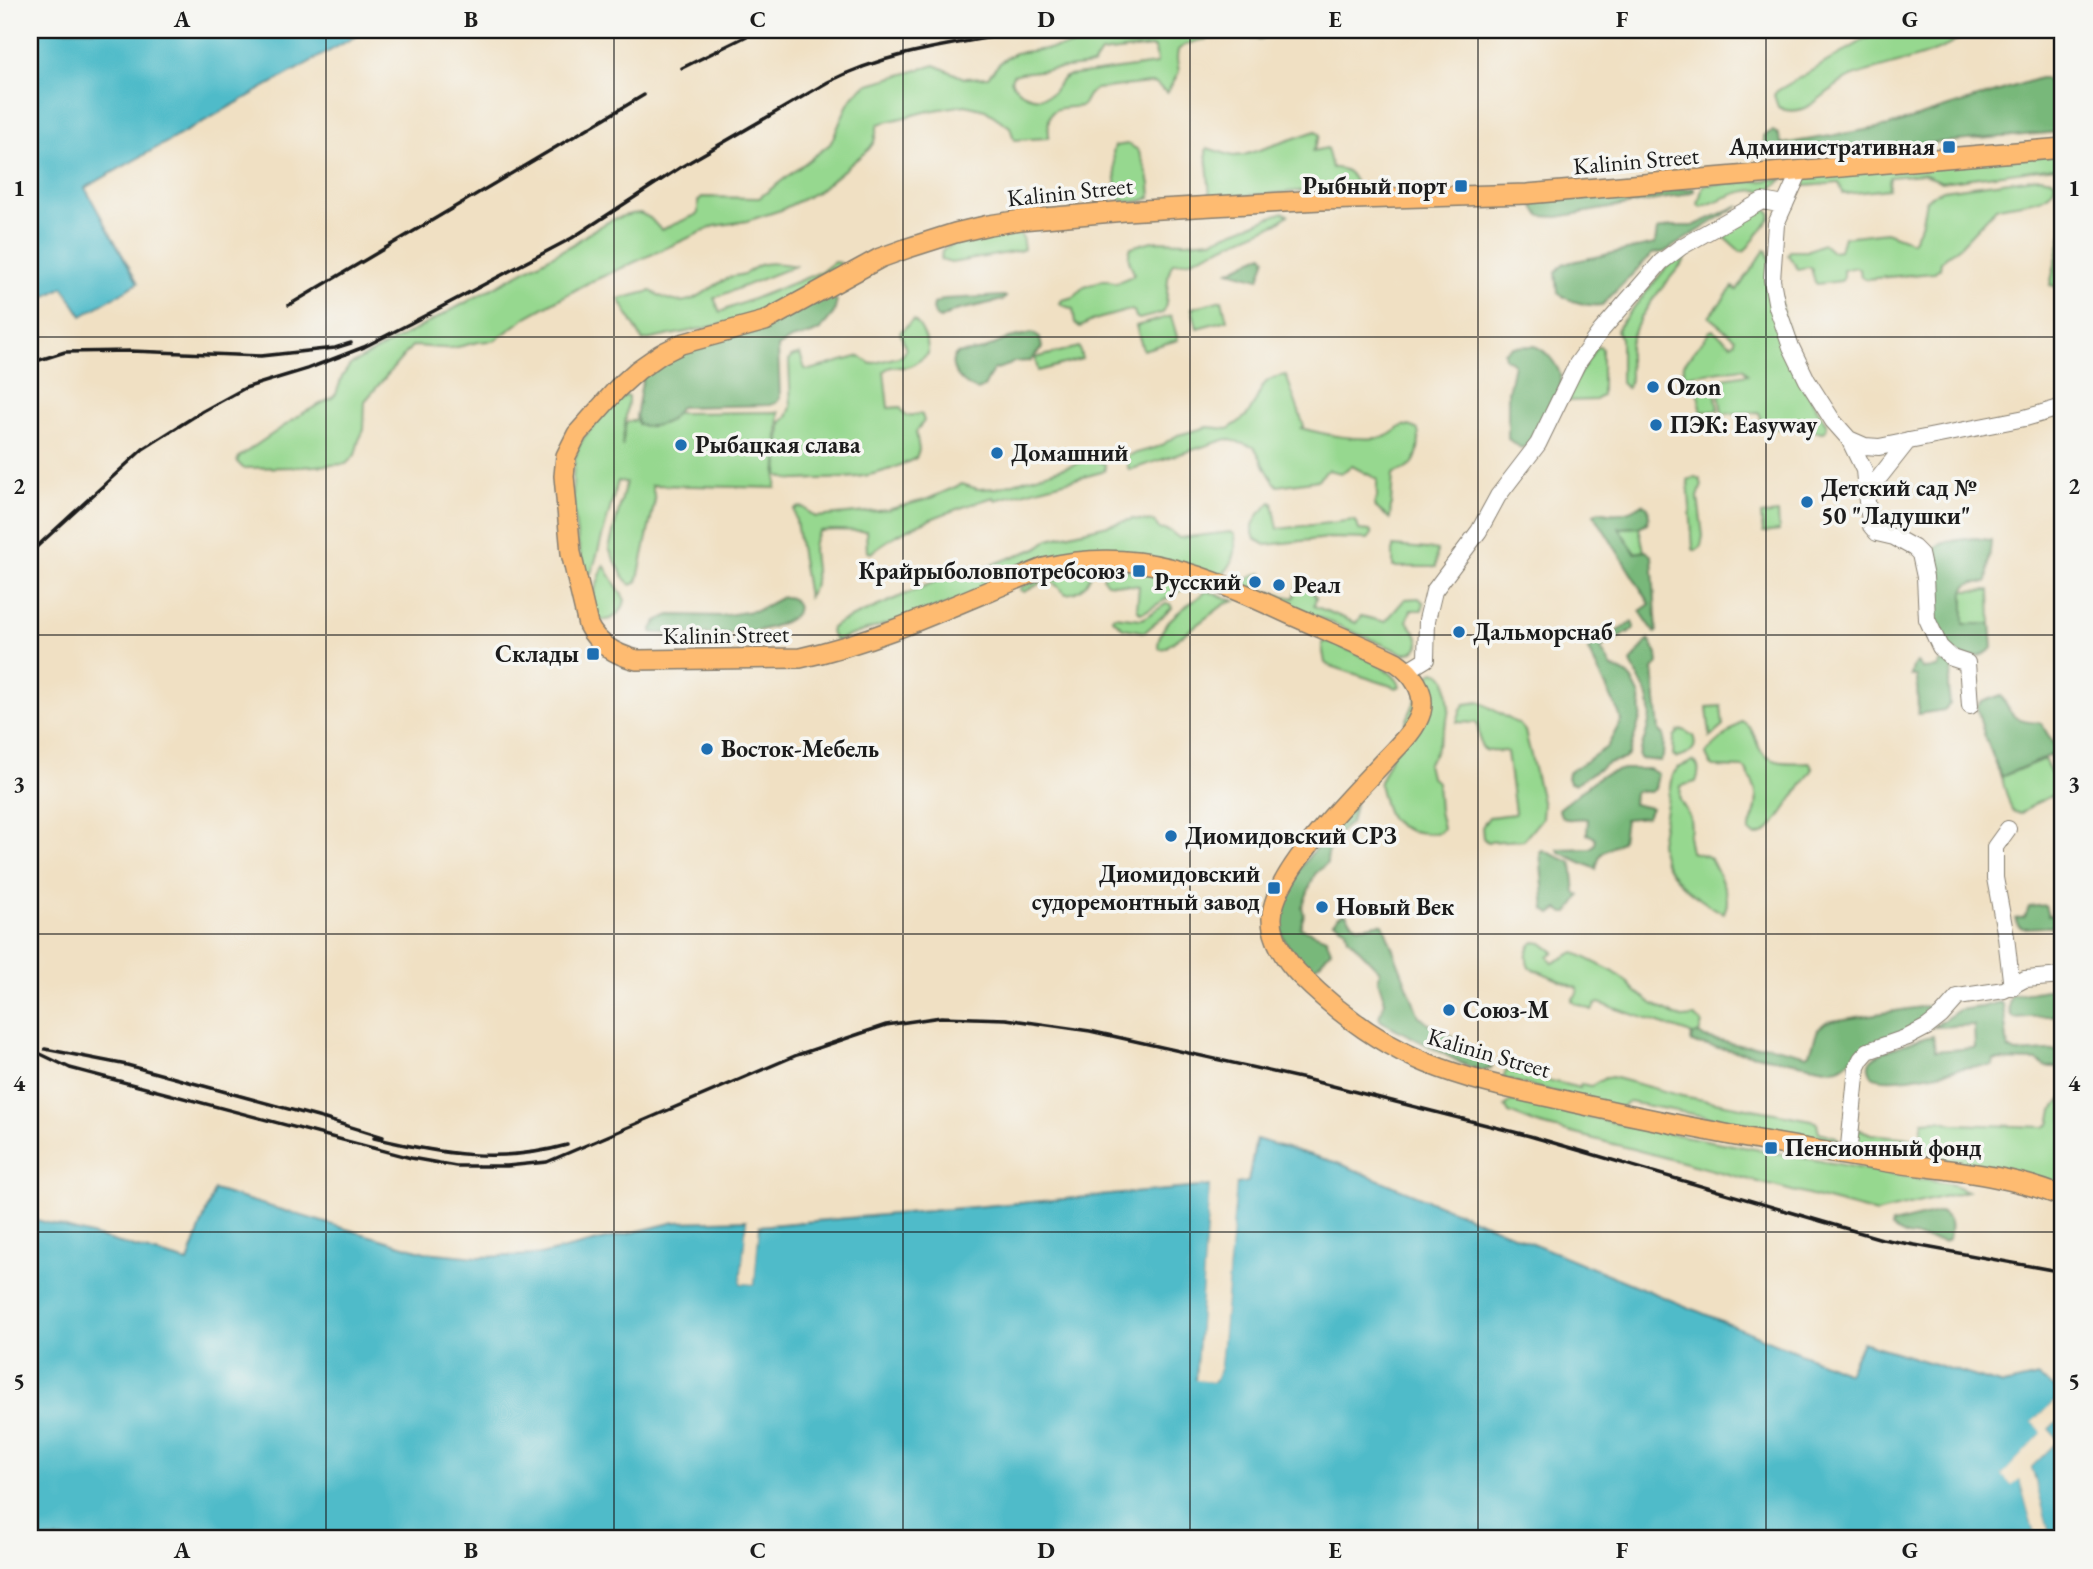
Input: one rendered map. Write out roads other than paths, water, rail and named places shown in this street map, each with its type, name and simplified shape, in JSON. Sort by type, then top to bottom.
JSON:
[{"type":"main road","name":"Kalinin Street","points":[[2063,148],[1527,194],[1182,206],[1021,220],[967,230],[880,258],[755,325],[681,344],[661,354],[618,388],[577,434],[566,456],[564,476],[571,553],[587,625],[604,645],[637,660],[788,659],[812,656],[915,622],[1044,568],[1106,559],[1164,566],[1227,586],[1363,646],[1408,670],[1422,699],[1420,715],[1415,725],[1303,853],[1278,894],[1272,919],[1286,960],[1357,1024],[1427,1063],[1497,1085],[1629,1115],[1847,1156],[2016,1182],[2063,1197]]},
{"type":"street","points":[[1800,171],[1776,224],[1772,264],[1774,298],[1791,347],[1807,380],[1833,421],[1849,439],[1864,470],[1870,521],[1874,529],[1877,533],[1894,537],[1920,554],[1925,577],[1927,619],[1940,647],[1952,658],[1966,663],[1970,706]]},
{"type":"street","points":[[1408,670],[1426,659],[1427,620],[1434,591],[1479,531],[1497,496],[1538,444],[1577,364],[1600,332],[1661,262],[1681,247],[1762,201],[1785,205]]},
{"type":"street","points":[[1849,439],[1866,446],[1879,447],[2042,415],[2063,407]]},
{"type":"street","points":[[1867,493],[1908,441]]},
{"type":"street","points":[[2008,829],[1995,847],[1995,867],[2012,988]]},
{"type":"street","points":[[1847,1156],[1857,1068],[1868,1051],[1908,1037],[1927,1027],[1958,997],[2012,988],[2025,979],[2063,976]]},
{"type":"water","points":[[30,30],[367,30],[85,188],[138,283],[82,316],[63,287],[30,305]]},
{"type":"water","points":[[1256,1139],[1338,1163],[1848,1373],[1862,1342],[2003,1385],[2038,1377],[2063,1394],[2033,1422],[2043,1433],[2003,1475],[2012,1485],[2020,1479],[2036,1539],[30,1539],[30,1218],[188,1262],[214,1190],[425,1252],[478,1257],[540,1255],[675,1222],[747,1220],[741,1283],[754,1284],[759,1226],[1210,1186],[1196,1379],[1214,1382],[1220,1367],[1236,1184],[1248,1182]]},
{"type":"water","points":[[2063,1415],[2063,1539],[2051,1539],[2031,1467],[2058,1440],[2048,1429]]},
{"type":"railway","points":[[682,68],[759,30]]},
{"type":"railway","points":[[30,553],[143,449],[203,411],[245,388],[307,369],[364,347],[411,323],[572,238],[681,167],[828,82],[876,62],[902,55],[1031,30]]},
{"type":"railway","points":[[289,305],[644,95]]},
{"type":"railway","points":[[30,363],[65,352],[131,351],[261,356],[335,348],[351,343]]},
{"type":"railway","points":[[30,1049],[70,1068],[411,1158],[456,1166],[507,1166],[547,1162],[797,1055],[886,1025],[941,1017],[1006,1019],[1090,1031],[1309,1080],[1530,1136],[1882,1239],[2063,1272]]},
{"type":"railway","points":[[45,1049],[127,1065],[383,1137]]},
{"type":"railway","points":[[374,1138],[423,1149],[470,1155],[518,1154],[567,1145]]},
{"type":"place","name":"Административная","points":[[1949,147]]},
{"type":"place","name":"Рыбный порт","points":[[1461,186]]},
{"type":"place","name":"Ozon","points":[[1653,387]]},
{"type":"place","name":"ПЭК: Easyway","points":[[1656,425]]},
{"type":"place","name":"Рыбацкая слава","points":[[681,445]]},
{"type":"place","name":"Домашний","points":[[997,453]]},
{"type":"place","name":"Детский сад № 50 \"Ладушки\"","points":[[1807,502]]},
{"type":"place","name":"Крайрыболовпотребсоюз","points":[[1139,571]]},
{"type":"place","name":"Русский","points":[[1255,582]]},
{"type":"place","name":"Реал","points":[[1279,585]]},
{"type":"place","name":"Дальморснаб","points":[[1459,632]]},
{"type":"place","name":"Склады","points":[[593,654]]},
{"type":"place","name":"Восток-Мебель","points":[[707,749]]},
{"type":"place","name":"Диомидовский СРЗ","points":[[1171,836]]},
{"type":"place","name":"Диомидовский судоремонтный завод","points":[[1274,888]]},
{"type":"place","name":"Новый Век","points":[[1322,907]]},
{"type":"place","name":"Союз-М","points":[[1449,1010]]},
{"type":"place","name":"Пенсионный фонд","points":[[1771,1148]]}]
